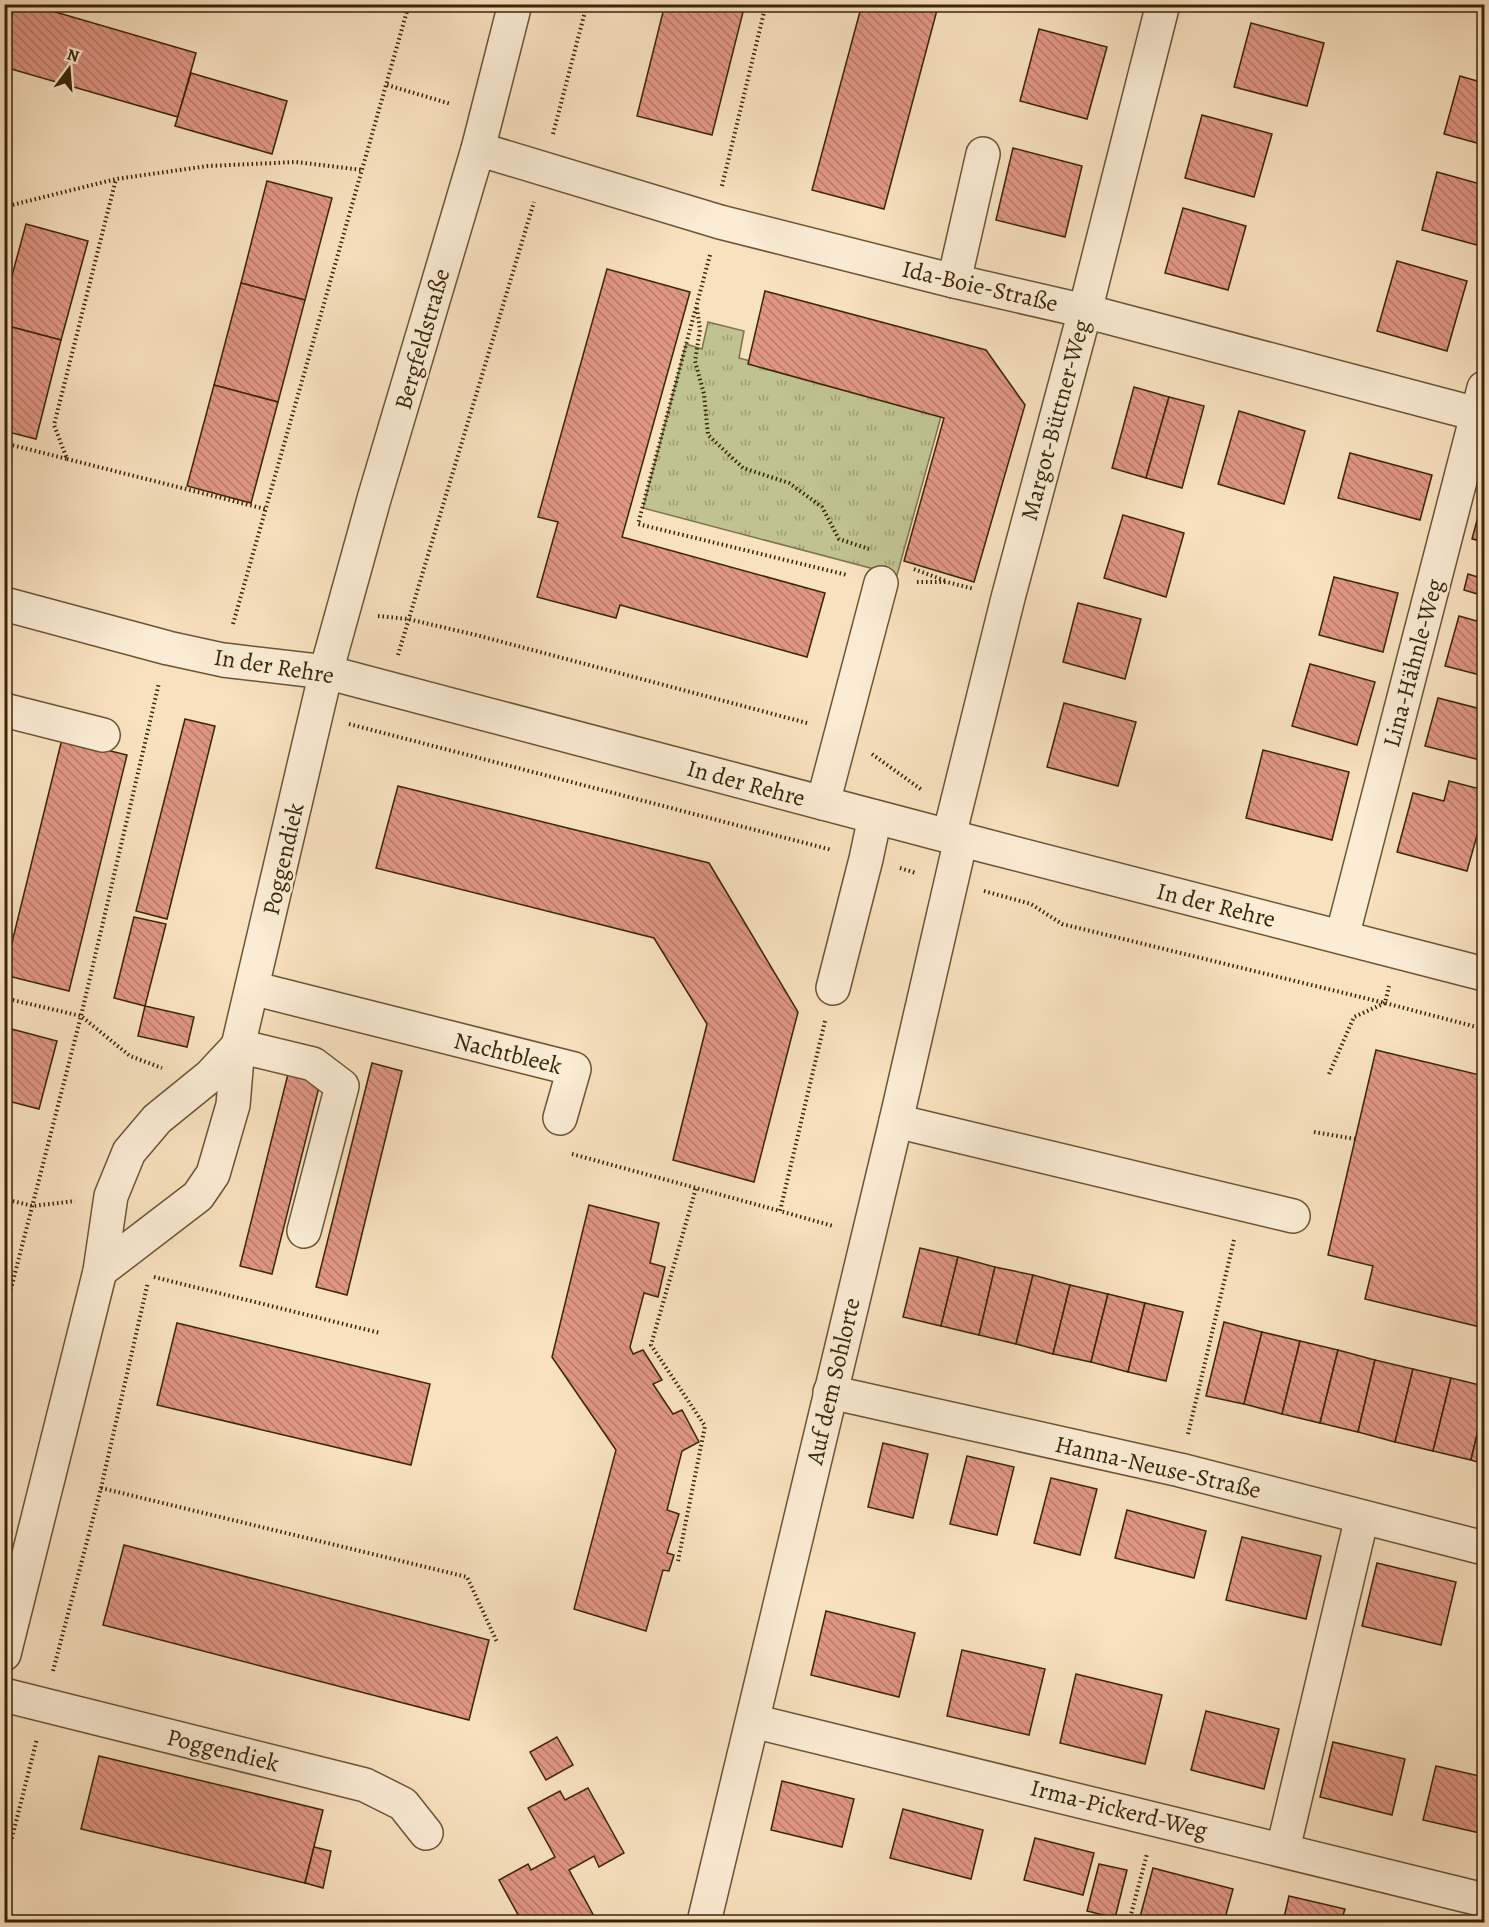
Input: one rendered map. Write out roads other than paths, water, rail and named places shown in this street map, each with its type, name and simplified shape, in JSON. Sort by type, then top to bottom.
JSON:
[{"type":"street","name":"Bergfeldstraße","points":[[326,672],[478,149],[514,4]]},
{"type":"street","name":"Margot-Büttner-Weg","points":[[955,830],[1008,598],[1085,311],[1163,4]]},
{"type":"street","name":"Ida-Boie-Straße","points":[[478,149],[720,222],[954,281],[1482,406]]},
{"type":"street","points":[[954,281],[982,154]]},
{"type":"street","name":"Lina-Hähnle-Weg","points":[[1342,937],[1482,406]]},
{"type":"street","points":[[823,803],[889,567]]},
{"type":"street","name":"In der Rehre","points":[[4,604],[168,648],[223,660],[326,672],[875,817],[955,830],[1485,974]]},
{"type":"street","name":"Poggendiek","points":[[100,1271],[198,1196],[213,1174],[233,1105],[237,1046],[326,672]]},
{"type":"street","points":[[4,710],[103,735]]},
{"type":"street","points":[[833,988],[875,817]]},
{"type":"street","name":"Auf dem Sohlorte","points":[[704,1923],[896,1121],[950,882],[955,830]]},
{"type":"street","name":"Nachtbleek","points":[[252,988],[574,1069],[560,1118]]},
{"type":"street","points":[[237,1046],[313,1064],[342,1086],[304,1230]]},
{"type":"street","name":"Poggendiek","points":[[4,1654],[100,1271],[111,1196],[129,1152],[157,1119],[210,1076],[237,1046]]},
{"type":"street","points":[[896,1121],[1293,1216]]},
{"type":"street","name":"Hanna-Neuse-Straße","points":[[830,1392],[1180,1470],[1485,1548]]},
{"type":"street","points":[[1283,1849],[1362,1517]]},
{"type":"street","name":"Poggendiek","points":[[4,1695],[365,1785],[403,1804],[426,1833]]},
{"type":"street","name":"Irma-Pickerd-Weg","points":[[753,1721],[1485,1900]]}]
